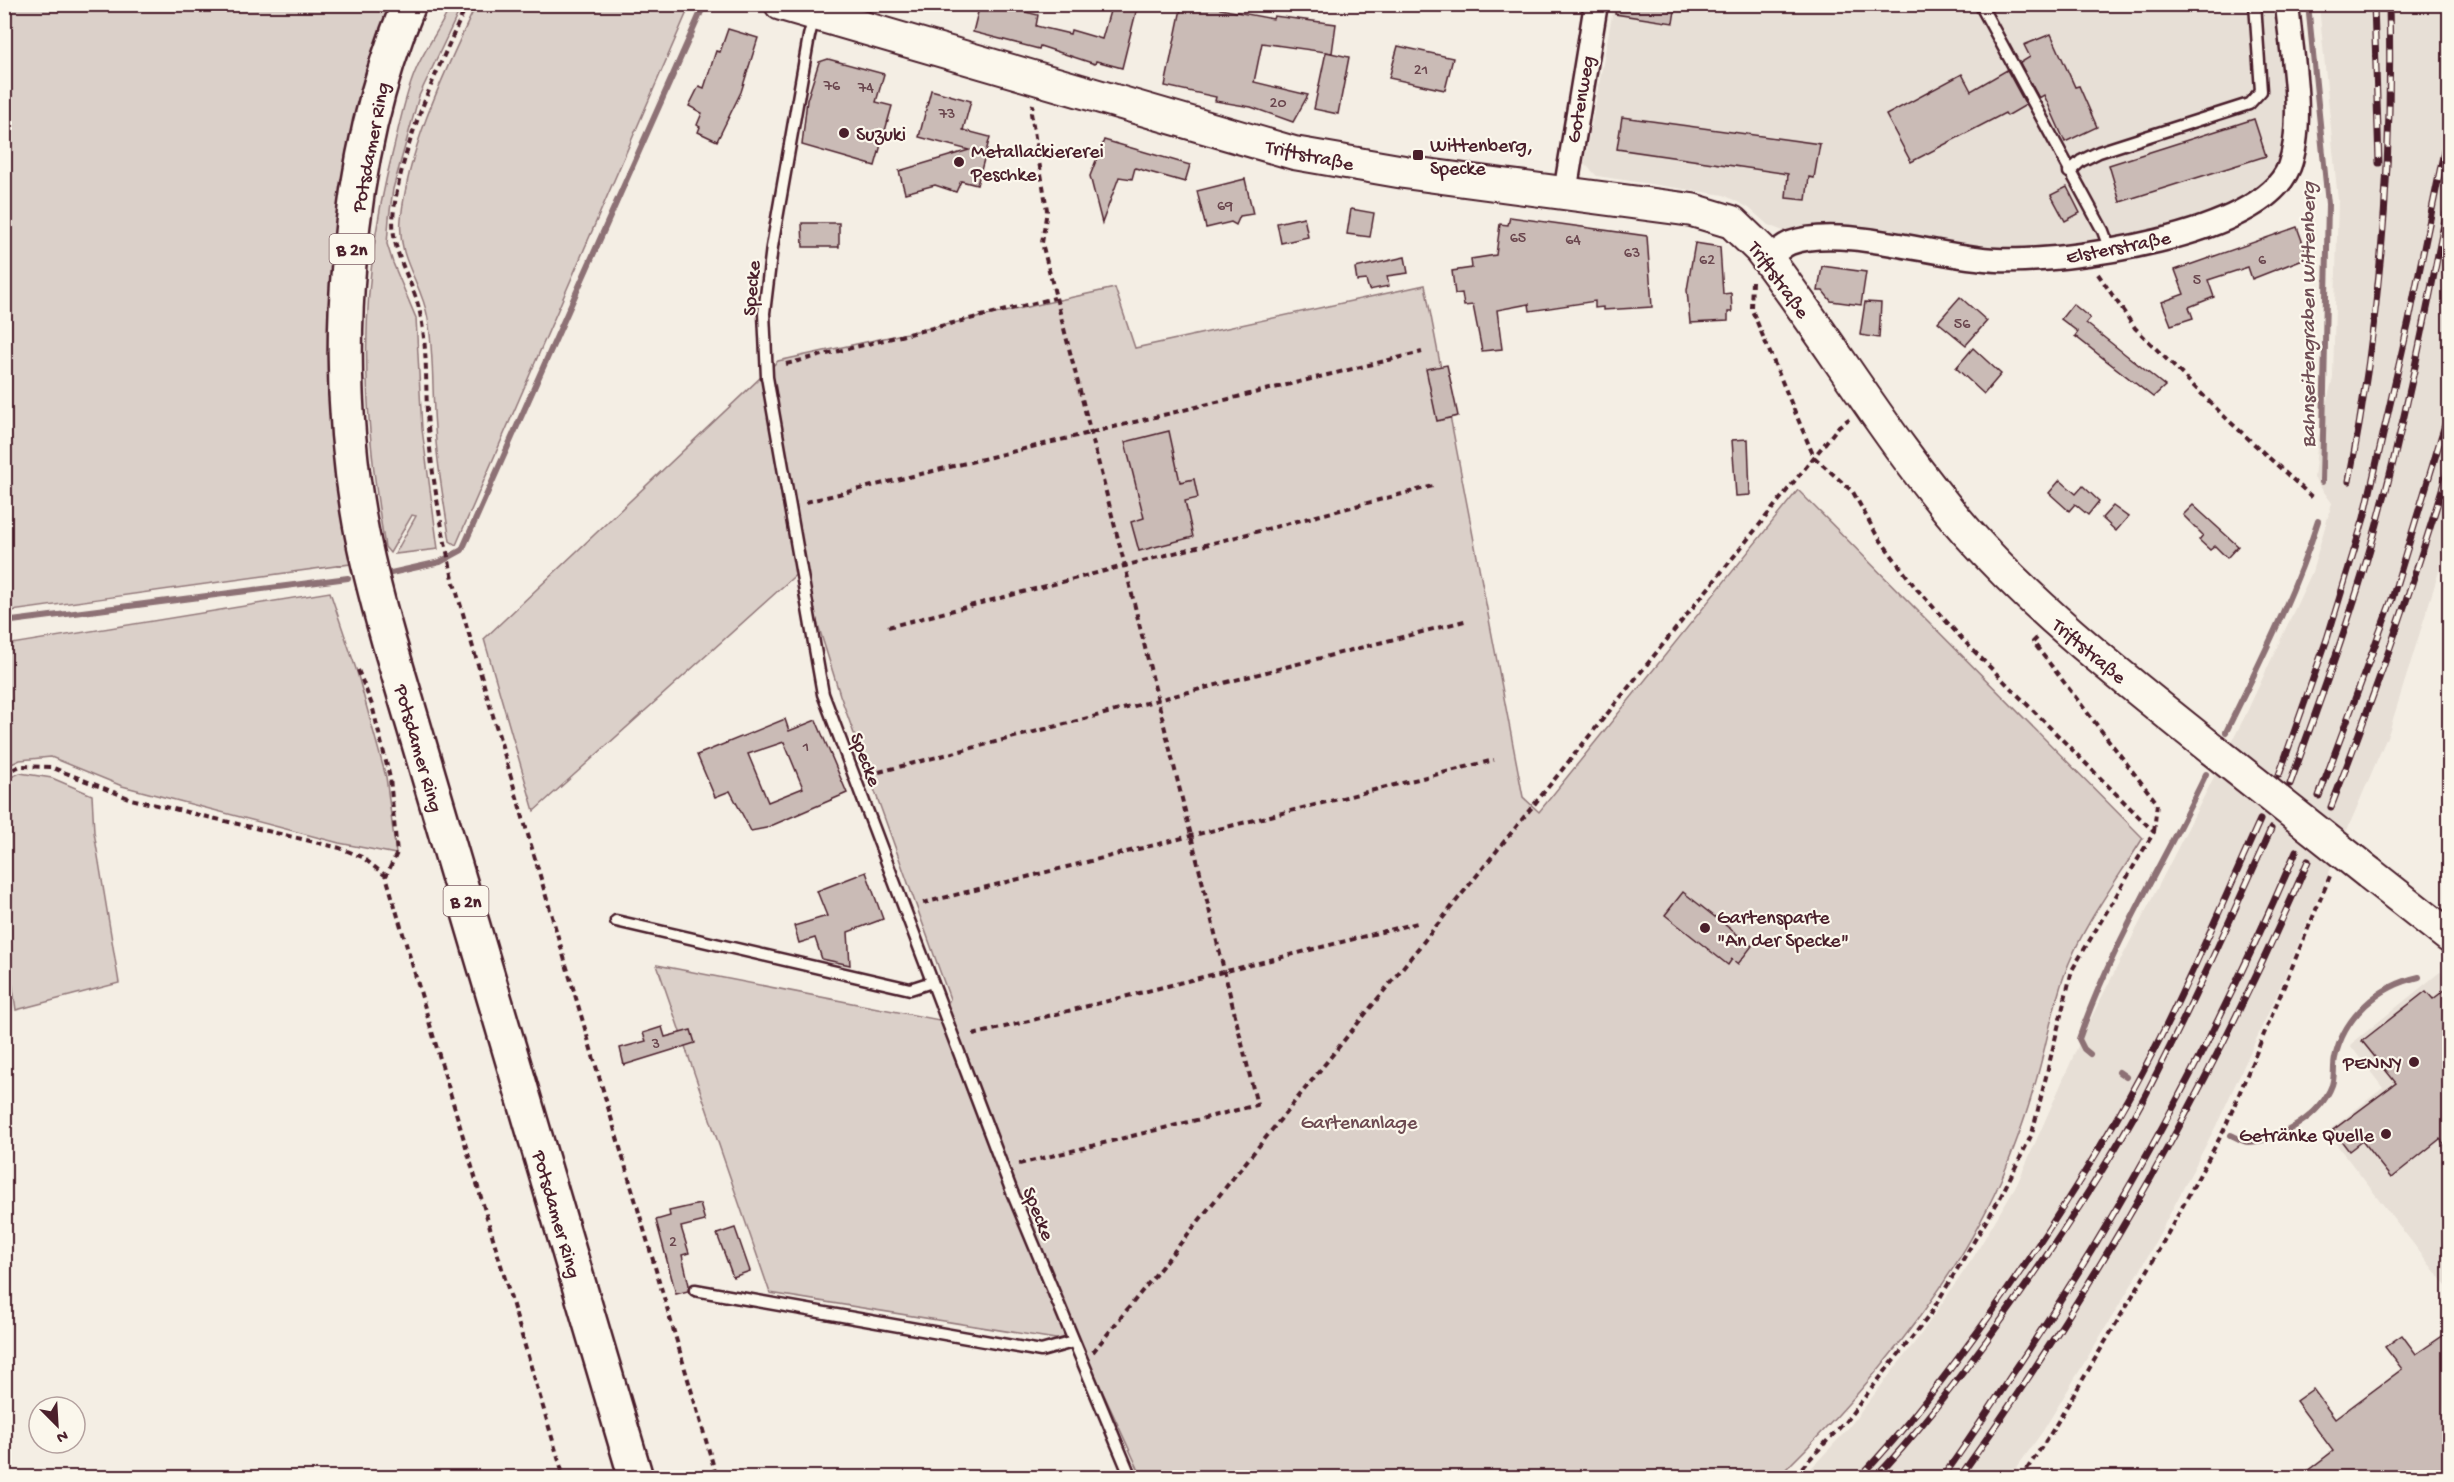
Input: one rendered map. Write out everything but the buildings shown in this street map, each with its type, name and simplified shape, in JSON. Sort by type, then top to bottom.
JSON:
[{"type":"main road","name":"Triftstraße","points":[[781,4],[1294,153],[1404,172],[1692,210],[1721,217],[1743,230],[1768,259],[1869,405],[1966,530],[2051,618],[2450,937]]},
{"type":"main road","name":"Potsdamer Ring","points":[[410,6],[389,55],[369,130],[350,266],[346,399],[358,510],[366,554],[389,642],[636,1478]]},
{"type":"street","name":"Gotenweg","points":[[1564,193],[1596,4]]},
{"type":"street","name":"Elsterstraße","points":[[1768,259],[1791,243],[1820,238],[1860,240],[1956,257],[1996,260],[2046,259],[2101,251],[2208,227],[2227,219],[2268,195],[2279,184],[2295,146],[2297,122],[2287,4]]},
{"type":"lane","points":[[1980,4],[2103,231],[2101,251]]},
{"type":"lane","points":[[2070,172],[2081,161],[2099,152],[2249,104],[2261,91],[2255,4]]},
{"type":"lane","name":"Specke","points":[[815,14],[809,36],[772,247],[764,313],[767,377],[823,694],[1072,1342],[1131,1478]]},
{"type":"lane","points":[[616,921],[910,989],[932,982]]},
{"type":"lane","points":[[695,1290],[1041,1352],[1072,1342]]},
{"type":"path","points":[[467,4],[425,99],[402,174],[394,209],[393,232],[399,262],[421,316],[429,446],[444,541],[454,583],[717,1478]]},
{"type":"path","points":[[1020,1164],[1257,1105],[1156,701],[1125,566],[1041,243],[1047,210],[1031,113],[1038,79]]},
{"type":"path","points":[[2101,251],[2096,271],[2135,328],[2228,420],[2313,498]]},
{"type":"path","points":[[1768,259],[1753,277],[1751,308],[1814,457],[1853,492],[1876,534],[1915,587],[1958,634],[2154,832]]},
{"type":"path","points":[[786,364],[1055,298]]},
{"type":"path","points":[[806,502],[1422,352]]},
{"type":"path","points":[[1083,1365],[1839,426],[1869,405]]},
{"type":"path","points":[[888,627],[1433,486]]},
{"type":"path","points":[[1792,1478],[1845,1422],[1929,1316],[2000,1198],[2032,1134],[2072,969],[2154,832],[2157,803],[2033,642],[2051,618]]},
{"type":"path","points":[[879,772],[1468,620]]},
{"type":"path","points":[[358,670],[372,705],[390,778],[397,853],[386,876]]},
{"type":"path","points":[[923,903],[1494,760]]},
{"type":"path","points":[[4,774],[20,766],[51,767],[131,799],[340,848],[362,857],[386,876],[564,1478]]},
{"type":"path","points":[[2021,1478],[2149,1268],[2224,1130],[2330,876]]},
{"type":"path","points":[[973,1035],[1417,923]]},
{"type":"shaded area","points":[[1614,5],[2278,5],[2287,94],[2288,145],[2265,190],[2221,217],[2134,236],[2023,250],[1977,247],[1859,228],[1783,231],[1768,225],[1749,208],[1724,195],[1597,176],[1584,163]]},
{"type":"shaded area","points":[[2319,5],[2449,5],[2449,539],[2389,732],[2278,992],[2218,1122],[2141,1269],[2043,1431],[2010,1477],[1802,1478],[1846,1431],[1919,1337],[1973,1258],[2018,1182],[2085,1030],[2245,716],[2312,572],[2332,503],[2314,478],[2318,438],[2333,377],[2338,201]]},
{"type":"shaded area","points":[[2440,972],[2450,980],[2449,1283],[2446,1286],[2327,1132],[2383,1088],[2350,1045]]},
{"type":"green space","points":[[4,5],[391,5],[366,69],[345,157],[332,275],[330,406],[336,484],[350,564],[5,612]]},
{"type":"green space","points":[[451,5],[462,5],[419,96],[393,189],[387,244],[416,318],[422,429],[438,549],[395,554],[416,516],[412,515],[390,553],[385,547],[371,445],[367,347],[369,298],[382,199],[411,81]]},
{"type":"green space","points":[[476,5],[690,5],[456,545],[450,541],[439,470],[428,319],[421,294],[406,259],[401,234],[401,219],[405,191],[420,136],[441,82]]},
{"type":"green space","name":"Gartenanlage","points":[[1425,285],[1523,797],[1539,812],[1798,490],[2143,838],[2089,922],[2071,958],[2059,990],[2037,1077],[2017,1139],[1986,1211],[1963,1253],[1936,1294],[1877,1372],[1778,1477],[1142,1477],[1080,1343],[770,1293],[657,965],[939,1020],[950,999],[840,695],[801,570],[534,811],[484,639],[778,361],[1115,288],[1135,348]]},
{"type":"green space","points":[[330,592],[357,672],[386,777],[396,854],[339,843],[122,786],[51,757],[20,760],[5,767],[5,627],[6,645]]},
{"type":"green space","points":[[20,773],[52,778],[92,795],[94,832],[119,983],[16,1010],[4,924],[4,780]]},
{"type":"waterway","name":"Bahnseitengraben Wittenberg","points":[[2308,4],[2328,204],[2322,482]]},
{"type":"waterway","points":[[391,573],[440,562],[462,550],[704,5]]},
{"type":"waterway","name":"Bahnseitengraben Wittenberg","points":[[2226,732],[2287,602],[2318,521]]},
{"type":"waterway","points":[[4,622],[348,578]]},
{"type":"waterway","name":"Bahnseitengraben Wittenberg","points":[[2090,1054],[2084,1049],[2079,1039],[2106,971],[2206,774]]},
{"type":"waterway","name":"Bahnseitengraben Wittenberg","points":[[2231,1135],[2246,1142],[2273,1137],[2309,1116],[2327,1096],[2332,1085],[2334,1061],[2340,1043],[2355,1016],[2365,1005],[2390,988],[2419,977]]},
{"type":"waterway","name":"Bahnseitengraben Wittenberg","points":[[2119,1072],[2126,1077]]},
{"type":"railway","points":[[2374,4],[2379,163]]},
{"type":"railway","points":[[2349,481],[2368,363],[2382,244],[2389,124],[2389,4]]},
{"type":"railway","points":[[2279,775],[2327,639],[2364,518],[2409,321],[2450,122]]},
{"type":"railway","points":[[2290,784],[2347,622],[2377,524],[2407,401],[2450,194]]},
{"type":"railway","points":[[2319,796],[2392,599],[2450,408]]},
{"type":"railway","points":[[2331,807],[2394,636],[2450,463]]},
{"type":"railway","points":[[1859,1478],[1910,1421],[1987,1319],[2055,1220],[2097,1152],[2170,1018],[2260,820]]},
{"type":"railway","points":[[1875,1478],[1919,1428],[1987,1340],[2050,1251],[2109,1159],[2145,1096],[2178,1030],[2271,829]]},
{"type":"railway","points":[[1942,1478],[2054,1311],[2131,1184],[2201,1053],[2296,851]]},
{"type":"railway","points":[[1959,1478],[2059,1331],[2150,1178],[2233,1022],[2308,861]]},
{"type":"place","name":"Suzuki","points":[[844,133]]},
{"type":"place","name":"Wittenberg, Specke","points":[[1418,155]]},
{"type":"place","name":"Metallackiererei Peschke","points":[[959,162]]},
{"type":"place","name":"Gartensparte \"An der Specke\"","points":[[1705,928]]},
{"type":"place","name":"PENNY","points":[[2414,1062]]},
{"type":"place","name":"Getränke Quelle","points":[[2386,1134]]}]
